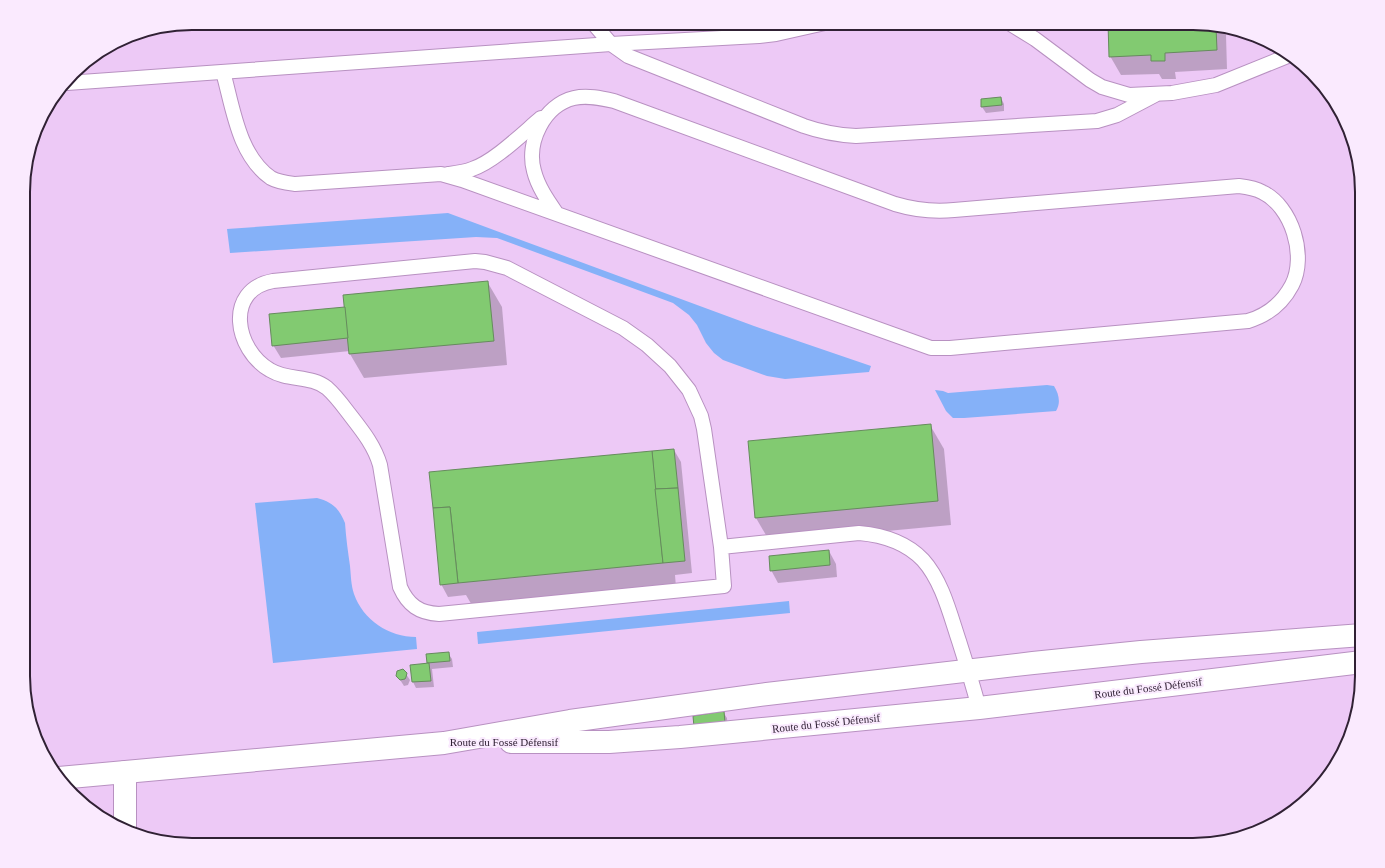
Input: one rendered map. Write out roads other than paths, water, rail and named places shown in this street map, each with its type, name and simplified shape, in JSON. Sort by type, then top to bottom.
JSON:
[{"type":"street","name":"Route du Fossé Défensif","points":[[444,743],[594,718],[768,694],[1141,652],[1355,636]]},
{"type":"street","name":"Route du Fossé Défensif","points":[[444,743],[609,742],[658,739],[979,708],[1355,663]]},
{"type":"street","points":[[65,778],[444,743]]},
{"type":"street","points":[[125,824],[126,772]]},
{"type":"lane","points":[[599,30],[611,44],[628,56],[804,126],[842,135],[856,136],[1097,121],[1117,115],[1155,95]]},
{"type":"lane","points":[[72,83],[611,44],[759,36],[794,30]]},
{"type":"lane","points":[[1020,30],[1035,39],[1078,72],[1102,87],[1129,95],[1155,95],[1186,92],[1216,85],[1284,58]]},
{"type":"lane","points":[[223,72],[237,125],[248,150],[255,163],[272,178],[281,182],[310,184],[463,172],[484,164],[551,110],[564,102],[574,98],[588,96],[614,101],[895,204],[924,211],[954,210],[1239,186],[1251,187],[1272,198],[1287,216],[1292,226],[1295,238],[1297,264],[1292,284],[1279,303],[1261,317],[1248,321],[940,349],[931,348],[913,342],[462,180],[441,174]]},
{"type":"lane","points":[[551,110],[542,122],[536,134],[532,159],[538,181],[557,214]]},
{"type":"lane","points":[[475,261],[507,268],[610,321],[635,336],[670,366],[689,390],[696,403],[704,429],[721,547],[724,586],[439,614],[430,614],[422,611],[409,602],[400,588],[380,465],[367,437],[334,394],[326,387],[320,383],[279,374],[272,371],[257,360],[244,341],[240,311],[243,302],[249,293],[256,287],[263,283],[274,281],[475,261]]},
{"type":"lane","points":[[721,547],[859,533],[883,537],[904,546],[922,559],[935,577],[950,613],[979,708]]},
{"type":"water","points":[[448,213],[754,326],[871,366],[869,372],[785,379],[767,376],[723,360],[714,353],[706,343],[697,325],[689,315],[673,303],[497,238],[476,237],[230,253],[227,229]]},
{"type":"water","points":[[1047,385],[1054,386],[1057,392],[1059,402],[1056,411],[964,418],[953,418],[946,411],[935,390],[948,393]]},
{"type":"water","points":[[317,498],[327,501],[334,506],[340,513],[345,523],[352,584],[358,603],[370,619],[378,625],[396,634],[416,637],[417,649],[273,663],[255,503]]},
{"type":"water","points":[[789,601],[790,613],[478,644],[477,632]]}]
